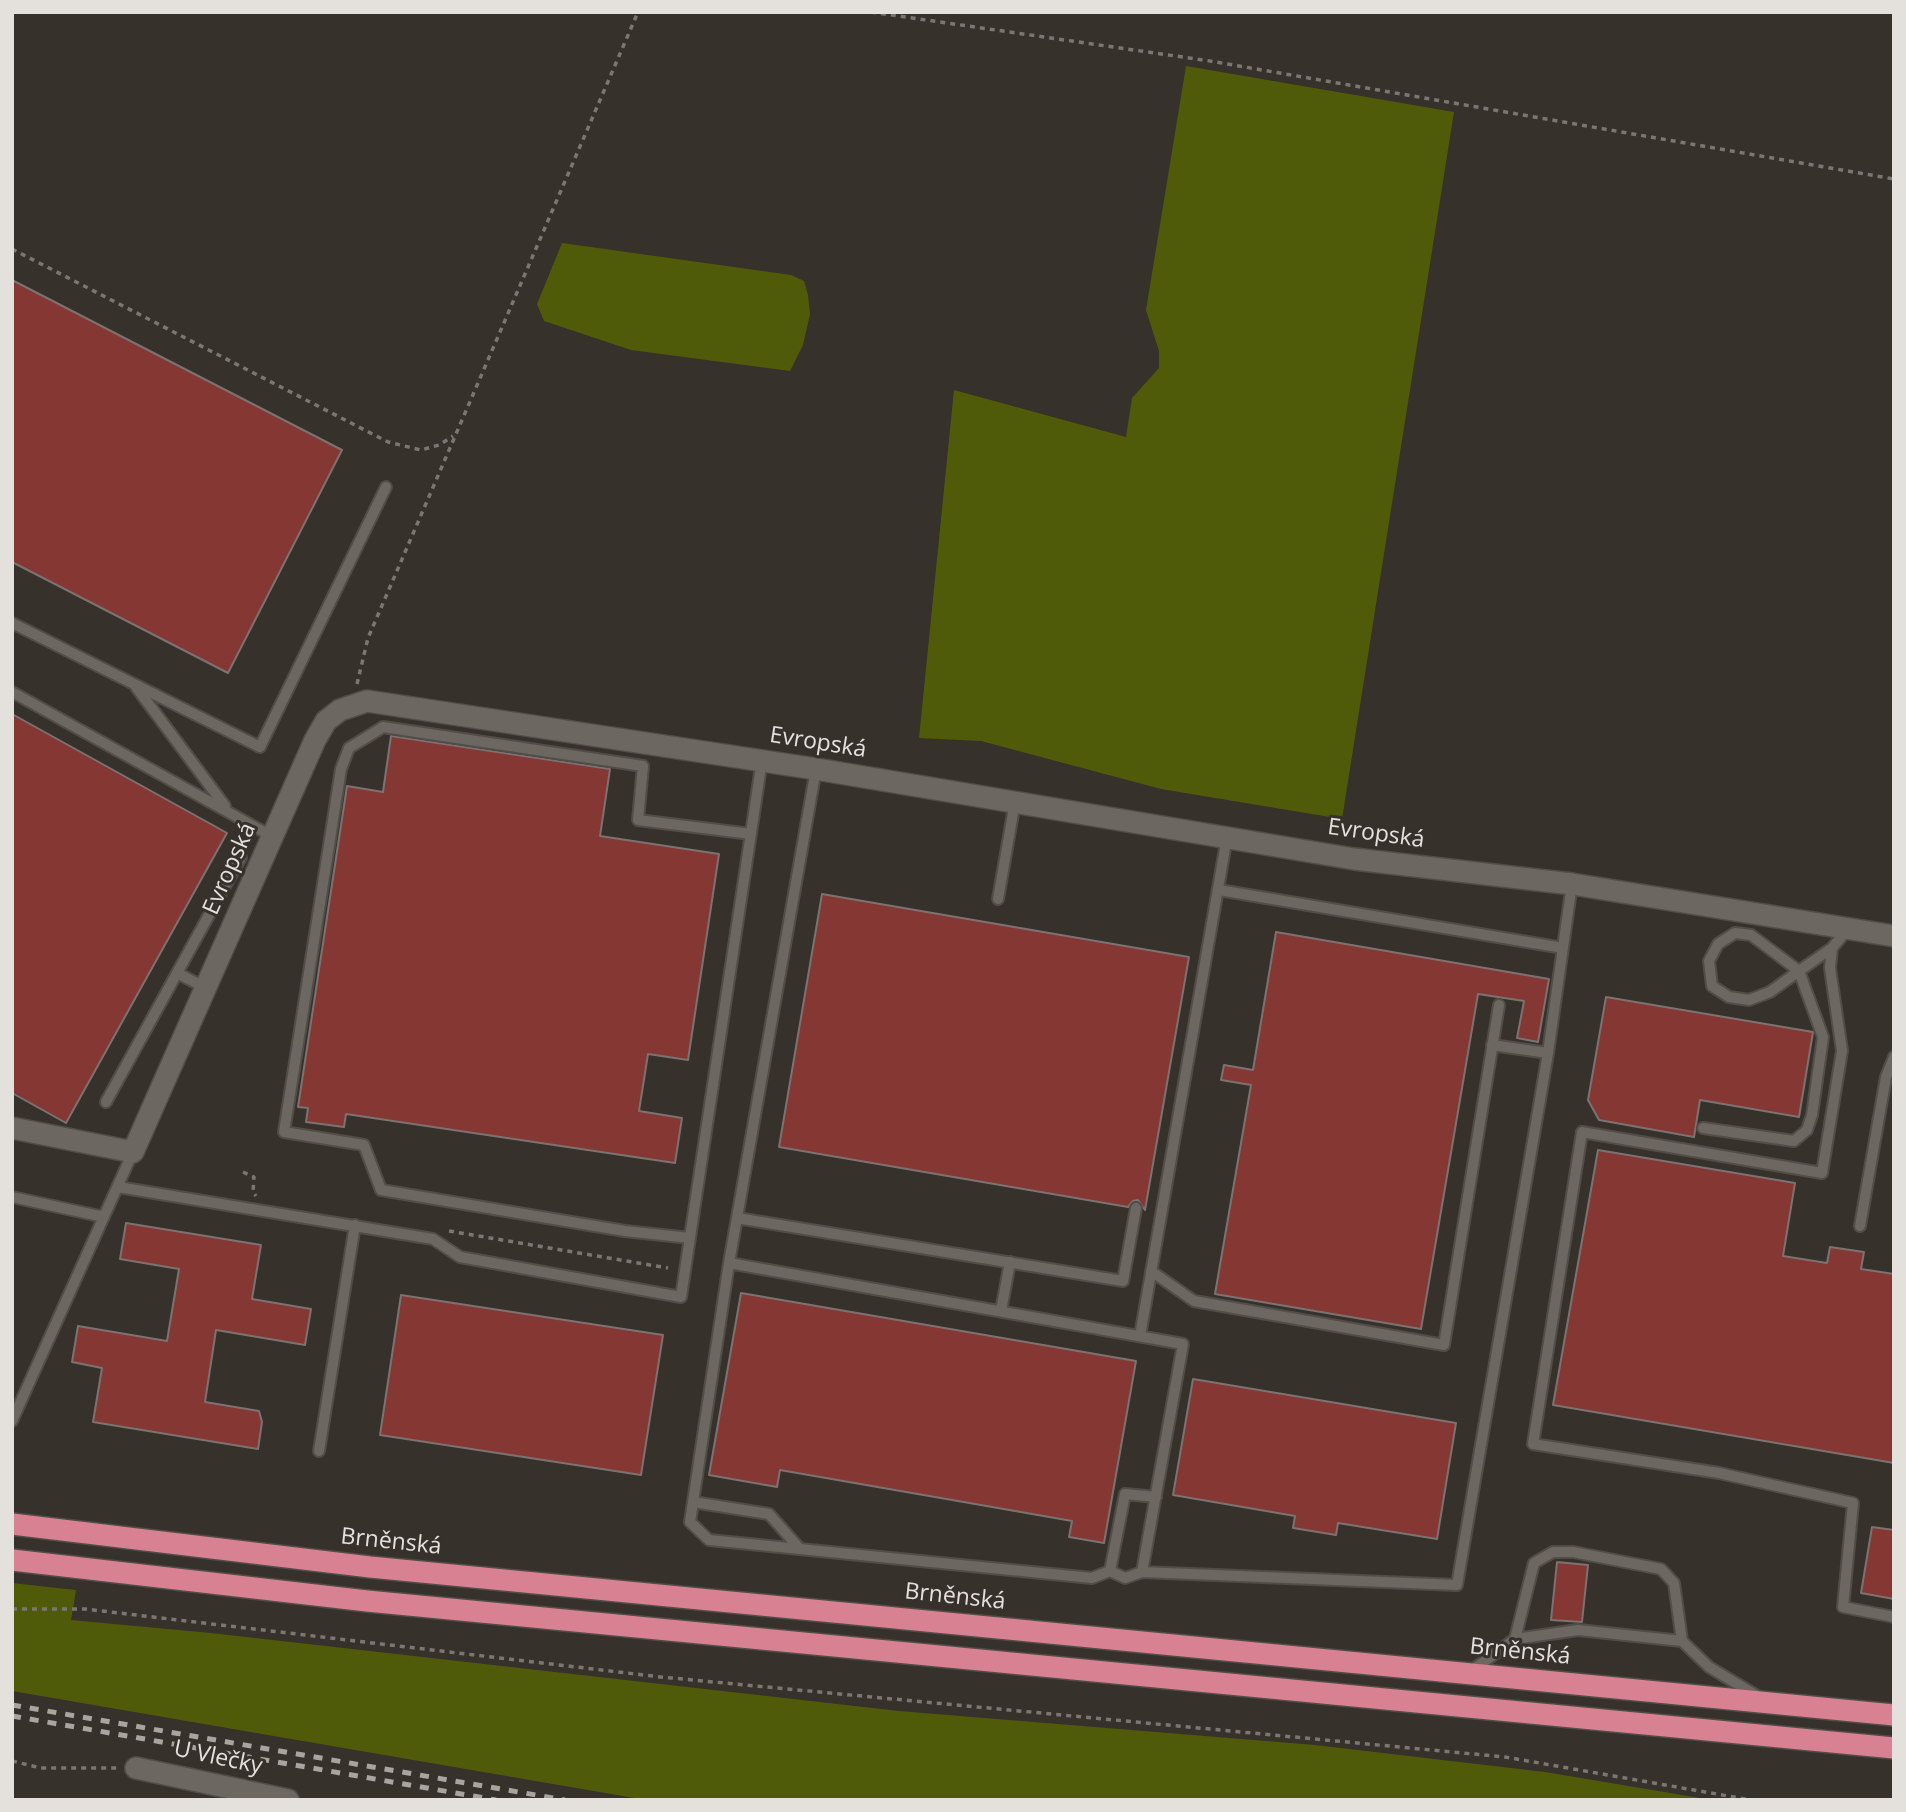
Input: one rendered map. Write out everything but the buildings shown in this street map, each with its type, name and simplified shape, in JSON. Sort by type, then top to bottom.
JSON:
[{"type":"highway","name":"Brněnská","points":[[12,1524],[370,1567],[1894,1715]]},
{"type":"highway","points":[[12,1560],[367,1601],[1894,1748]]},
{"type":"street","name":"Evropská","points":[[133,1152],[315,740],[326,721],[355,704],[367,701],[762,760],[1354,859],[1572,884],[1894,936]]},
{"type":"street","points":[[12,1128],[133,1152]]},
{"type":"street","name":"U Vlečky","points":[[136,1768],[288,1800]]},
{"type":"lane","points":[[12,623],[260,747],[386,487]]},
{"type":"lane","points":[[134,684],[228,811]]},
{"type":"lane","points":[[12,692],[273,837]]},
{"type":"lane","points":[[690,1238],[625,1231],[381,1190],[364,1145],[284,1132],[341,769],[349,748],[383,727],[643,766],[638,820],[751,834]]},
{"type":"lane","points":[[118,1187],[436,1240],[460,1257],[681,1297],[762,760]]},
{"type":"lane","points":[[816,769],[729,1263],[690,1522],[709,1541],[1092,1578],[1110,1571],[1125,1578],[1142,1572],[1457,1585],[1548,1053],[1572,884]]},
{"type":"lane","points":[[998,900],[1015,802]]},
{"type":"lane","points":[[1140,1336],[1227,838]]},
{"type":"lane","points":[[106,1102],[241,857]]},
{"type":"lane","points":[[1219,890],[1563,948]]},
{"type":"lane","points":[[1703,1128],[1794,1141],[1807,1130],[1823,1037],[1799,971],[1759,940],[1735,933],[1718,944],[1709,961],[1712,986],[1729,997],[1749,1000],[1770,992],[1799,971],[1832,948],[1848,929]]},
{"type":"lane","points":[[1832,948],[1830,968],[1842,1051],[1822,1173],[1582,1132],[1533,1444],[1719,1473],[1853,1503],[1843,1607],[1894,1616]]},
{"type":"lane","points":[[177,973],[206,988]]},
{"type":"lane","points":[[1151,1271],[1194,1301],[1444,1345],[1499,1004]]},
{"type":"lane","points":[[1492,1045],[1548,1053]]},
{"type":"lane","points":[[1860,1226],[1886,1077],[1893,1062]]},
{"type":"lane","points":[[12,1421],[133,1152]]},
{"type":"lane","points":[[12,1197],[104,1217]]},
{"type":"lane","points":[[737,1218],[1123,1281],[1136,1208]]},
{"type":"lane","points":[[318,1451],[355,1225]]},
{"type":"lane","points":[[1001,1311],[1010,1262]]},
{"type":"lane","points":[[729,1263],[1182,1344],[1142,1572]]},
{"type":"lane","points":[[1110,1571],[1125,1494],[1156,1497]]},
{"type":"lane","points":[[693,1502],[769,1514],[800,1549]]},
{"type":"lane","points":[[1515,1639],[1534,1563],[1553,1552],[1573,1552],[1661,1569],[1674,1583],[1682,1641]]},
{"type":"lane","points":[[1469,1673],[1515,1639],[1578,1630],[1682,1641],[1709,1667],[1767,1702]]},
{"type":"path","points":[[355,704],[358,671],[368,638],[638,12]]},
{"type":"path","points":[[871,12],[1210,61],[1894,179]]},
{"type":"path","points":[[12,249],[388,442],[421,450],[439,445],[455,435]]},
{"type":"path","points":[[12,1609],[85,1609],[730,1684],[1505,1757],[1751,1800]]},
{"type":"path","points":[[12,1761],[41,1768],[136,1768]]},
{"type":"green space","points":[[1186,66],[1454,112],[1342,819],[1161,789],[981,741],[919,738],[954,390],[1126,437],[1132,398],[1159,368],[1159,351],[1146,310]]},
{"type":"green space","points":[[562,243],[791,275],[804,281],[808,295],[810,314],[803,345],[790,371],[631,350],[544,321],[537,304]]},
{"type":"green space","points":[[12,1583],[76,1590],[71,1620],[211,1633],[899,1711],[1315,1745],[1545,1772],[1712,1800],[646,1800],[12,1691]]},
{"type":"railway","points":[[12,1705],[565,1800]]},
{"type":"railway","points":[[12,1716],[496,1800]]}]
